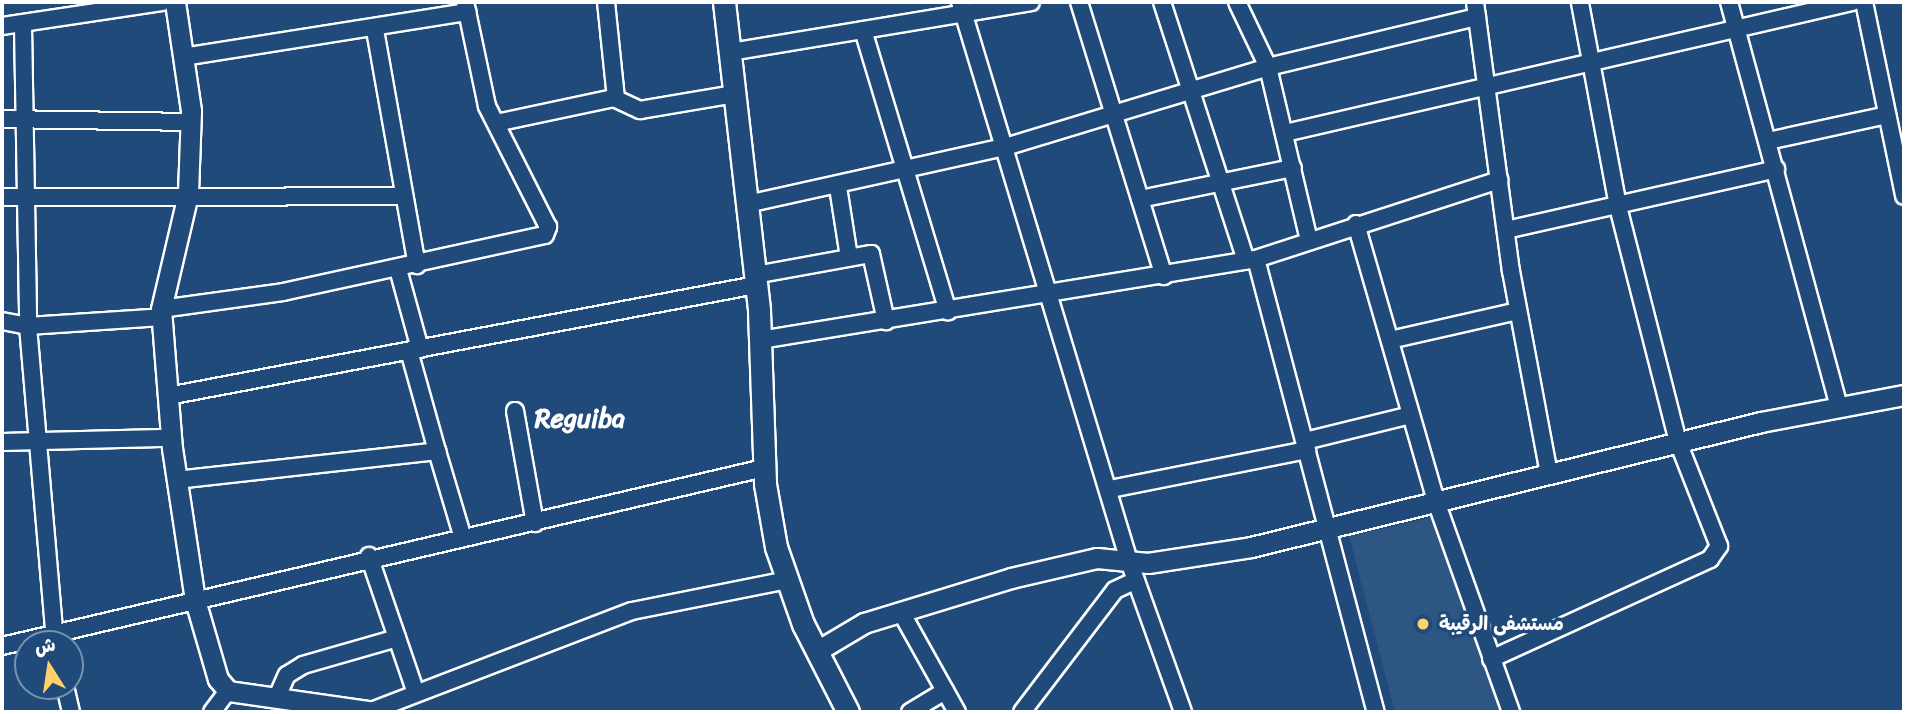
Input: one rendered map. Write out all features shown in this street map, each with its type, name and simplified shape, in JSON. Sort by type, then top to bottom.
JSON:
[{"type":"main road","points":[[724,2],[755,280],[760,340],[764,468],[787,580],[817,651],[848,712]]},
{"type":"street","points":[[2,20],[2,26],[23,26],[162,2]]},
{"type":"street","points":[[175,2],[190,122],[186,201],[162,313],[171,438],[195,600],[218,679],[228,691],[375,711],[415,690],[632,611],[787,580]]},
{"type":"street","points":[[606,2],[615,98]]},
{"type":"street","points":[[730,52],[863,30],[962,8],[1031,2]]},
{"type":"street","points":[[1079,2],[1164,276]]},
{"type":"street","points":[[1162,2],[1221,182],[1251,260],[1329,529],[1376,712]]},
{"type":"street","points":[[1237,2],[1268,67],[1309,240]]},
{"type":"street","points":[[1491,659],[1718,552],[1678,442],[1618,206],[1589,64],[1580,2]]},
{"type":"street","points":[[1729,2],[1839,406]]},
{"type":"street","points":[[1285,132],[1852,2]]},
{"type":"street","points":[[1864,2],[1904,196]]},
{"type":"street","points":[[2,321],[28,326],[162,313],[417,265],[549,230],[496,123],[466,7],[375,30],[183,57]]},
{"type":"street","points":[[962,8],[1053,294],[1129,561],[1183,712]]},
{"type":"street","points":[[747,204],[838,187],[1005,147],[1268,67],[1476,9],[1518,311],[1549,475]]},
{"type":"street","points":[[23,26],[22,119],[28,326],[54,630]]},
{"type":"street","points":[[375,30],[417,265]]},
{"type":"street","points":[[863,30],[948,311]]},
{"type":"street","points":[[496,123],[615,98],[640,110],[735,94]]},
{"type":"street","points":[[1768,141],[1887,115]]},
{"type":"street","points":[[2,119],[190,122]]},
{"type":"street","points":[[1140,199],[1293,168]]},
{"type":"street","points":[[1506,230],[1776,169]]},
{"type":"street","points":[[760,340],[1251,260],[1499,180]]},
{"type":"street","points":[[838,187],[849,257]]},
{"type":"street","points":[[2,197],[186,201],[404,196]]},
{"type":"street","points":[[1356,224],[1437,504],[1511,712]]},
{"type":"street","points":[[168,396],[415,350],[755,280],[849,257],[875,256],[886,321]]},
{"type":"street","points":[[398,269],[437,451],[463,538]]},
{"type":"street","points":[[1390,340],[1518,311]]},
{"type":"street","points":[[817,651],[864,624],[1097,558],[1129,561],[1251,547],[1437,504],[1678,442],[1839,406],[1904,396]]},
{"type":"street","points":[[515,411],[535,523]]},
{"type":"street","points":[[1110,489],[1306,446],[1411,415]]},
{"type":"street","points":[[2,442],[171,438]]},
{"type":"street","points":[[176,480],[437,451]]},
{"type":"street","points":[[84,631],[369,556],[535,523],[764,468]]},
{"type":"street","points":[[369,556],[415,690]]},
{"type":"street","points":[[1022,712],[1115,590],[1136,580]]},
{"type":"street","points":[[901,612],[957,712]]},
{"type":"street","points":[[277,697],[287,675],[303,665],[397,638]]},
{"type":"street","points":[[212,712],[228,691]]},
{"type":"street","points":[[911,712],[944,691]]},
{"type":"shaded area","name":"مستشفى الرقيبة","points":[[1435,517],[1505,712],[1395,712],[1349,536]]},
{"type":"place","name":"مستشفى الرقيبة","points":[[1423,624]]},
{"type":"district","name":"Reguiba","points":[[580,419]]}]
